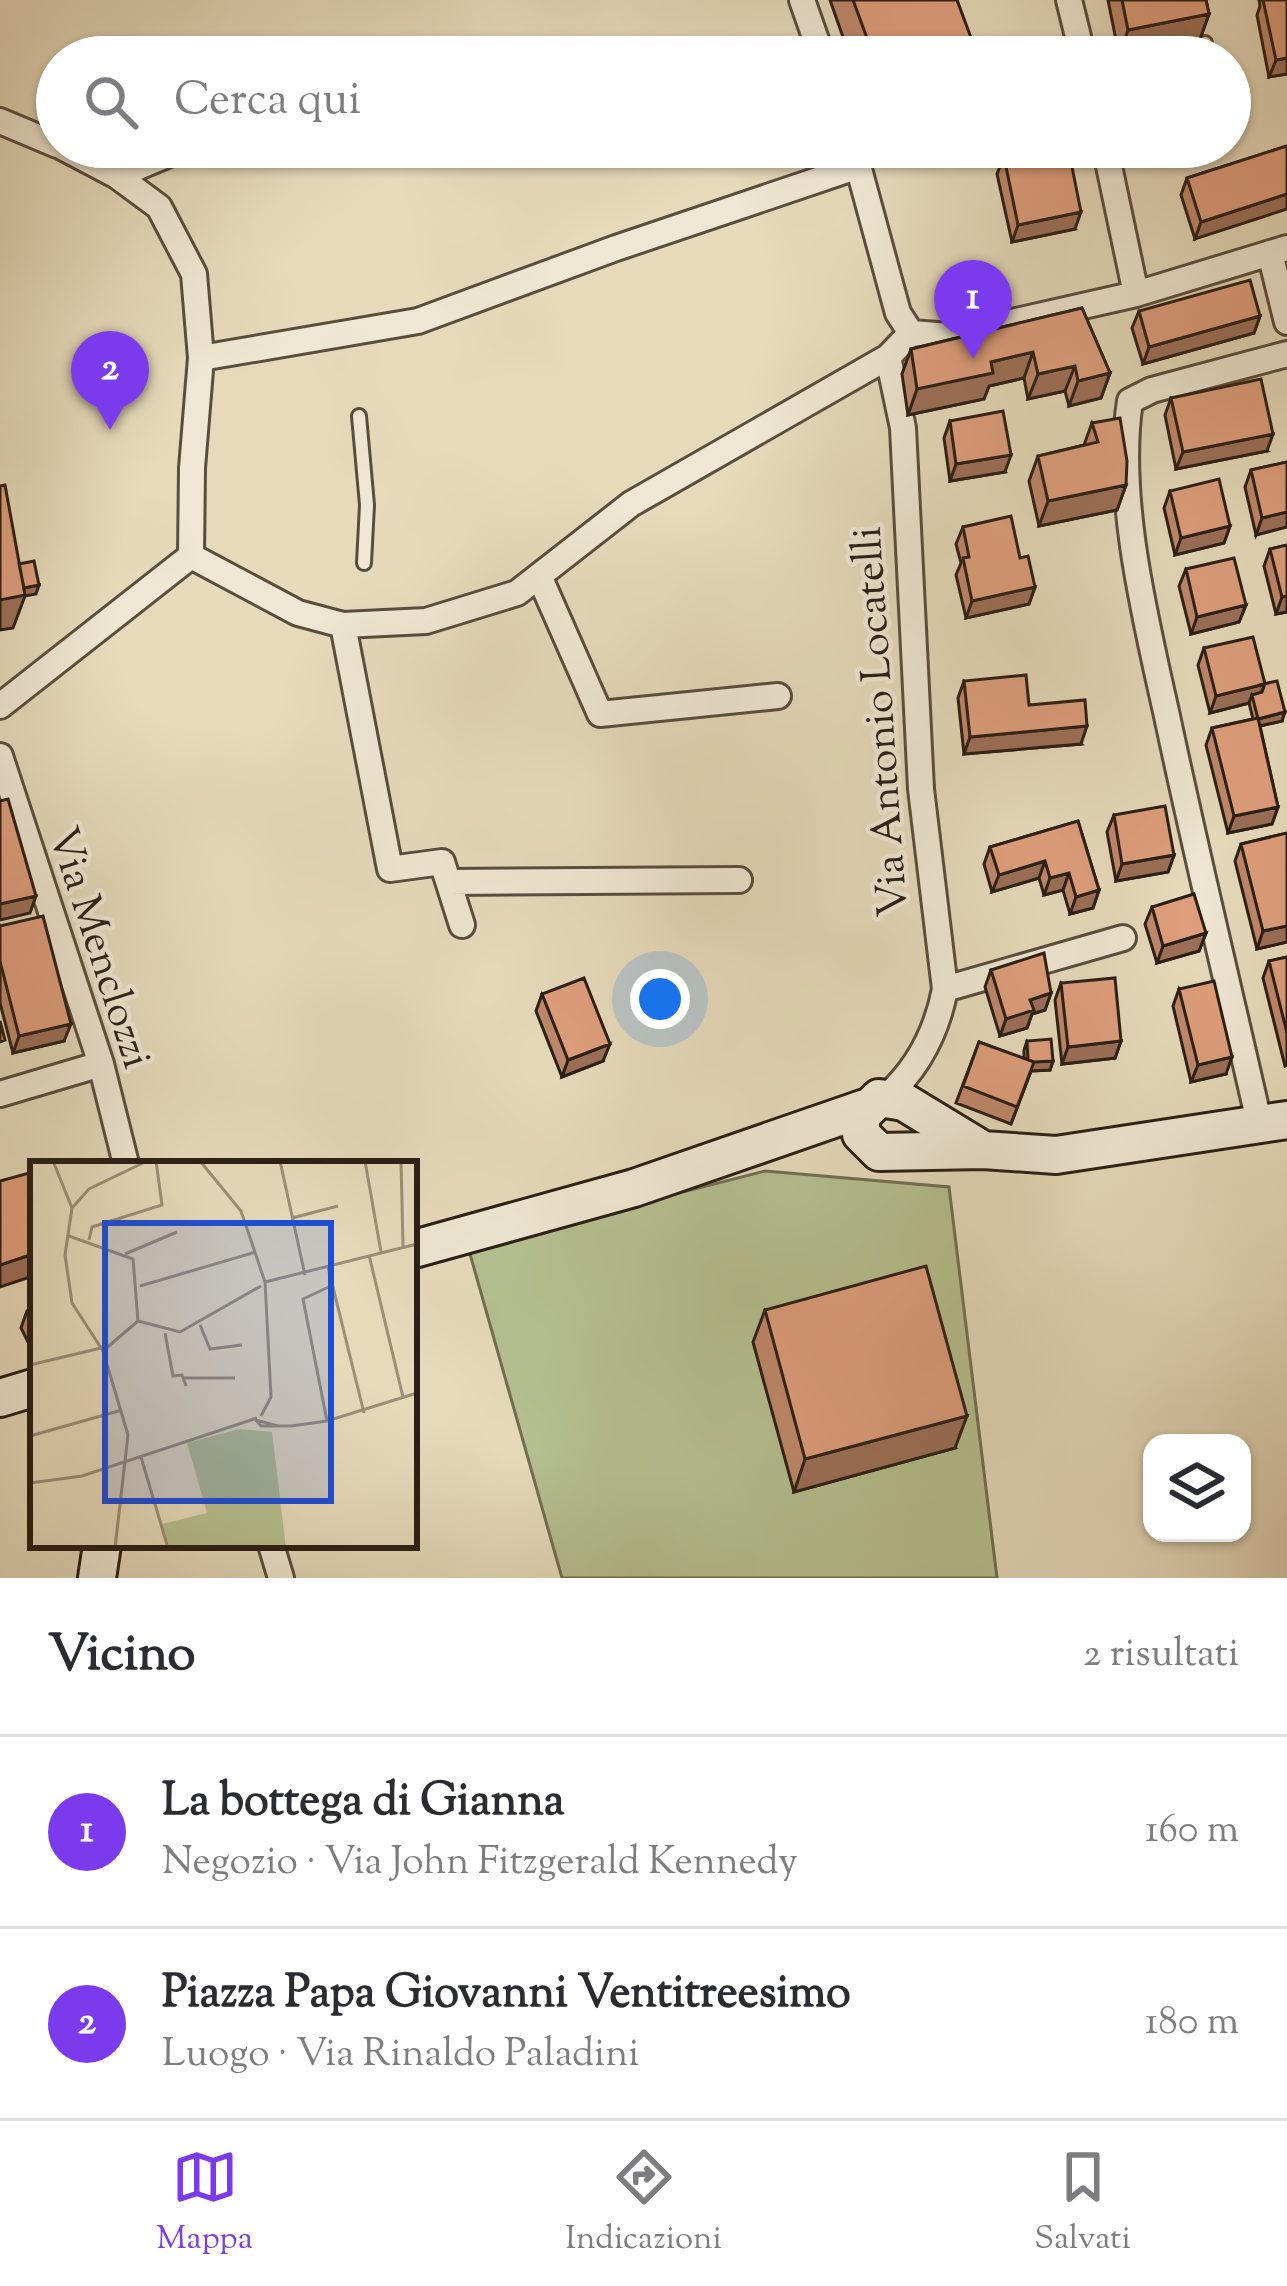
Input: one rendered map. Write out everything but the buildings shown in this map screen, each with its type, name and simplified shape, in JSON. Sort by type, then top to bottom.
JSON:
[{"type":"street","points":[[802,0],[815,36]]},
{"type":"street","points":[[1069,0],[1078,36]]},
{"type":"street","points":[[0,121],[36,136]]},
{"type":"street","points":[[0,706],[191,556],[201,358],[194,274],[159,207],[102,168]]},
{"type":"street","points":[[117,176],[136,168]]},
{"type":"street","points":[[201,358],[418,321],[825,168]]},
{"type":"street","points":[[859,168],[898,313],[911,333]]},
{"type":"street","points":[[1109,168],[1136,294]]},
{"type":"street","points":[[911,333],[950,336],[1136,294],[1278,250],[1287,322]]},
{"type":"street","points":[[191,556],[298,613],[350,619],[426,621],[517,593],[631,504],[888,357],[911,333]]},
{"type":"street","points":[[755,1146],[1056,1155],[1274,1123],[1153,653],[1136,562],[1125,431],[1130,401],[1152,390],[1287,354]]},
{"type":"street","name":"Via Antonio Locatelli","points":[[888,357],[903,428],[921,789],[945,989],[939,1021],[888,1104]]},
{"type":"street","points":[[540,578],[600,714],[778,696]]},
{"type":"street","points":[[350,619],[390,869],[442,862],[462,925]]},
{"type":"street","name":"Via Menclozzi","points":[[0,756],[101,1064],[125,1161]]},
{"type":"street","points":[[448,882],[739,880]]},
{"type":"street","points":[[945,989],[1123,938]]},
{"type":"street","points":[[0,1094],[101,1064]]},
{"type":"street","points":[[417,1248],[579,1205],[888,1104],[983,1150]]},
{"type":"street","points":[[888,1104],[860,1116],[860,1135],[888,1150]]},
{"type":"street","points":[[0,1398],[30,1389]]},
{"type":"street","points":[[97,1578],[102,1548]]},
{"type":"street","points":[[272,1548],[281,1578]]},
{"type":"lane","points":[[359,416],[367,506],[364,563]]},
{"type":"green space","points":[[765,1171],[949,1187],[997,1578],[562,1578],[468,1247]]},
{"type":"place","name":"La bottega di Gianna","points":[[973,359]]},
{"type":"place","name":"Piazza Papa Giovanni Ventitreesimo","points":[[110,430]]}]
